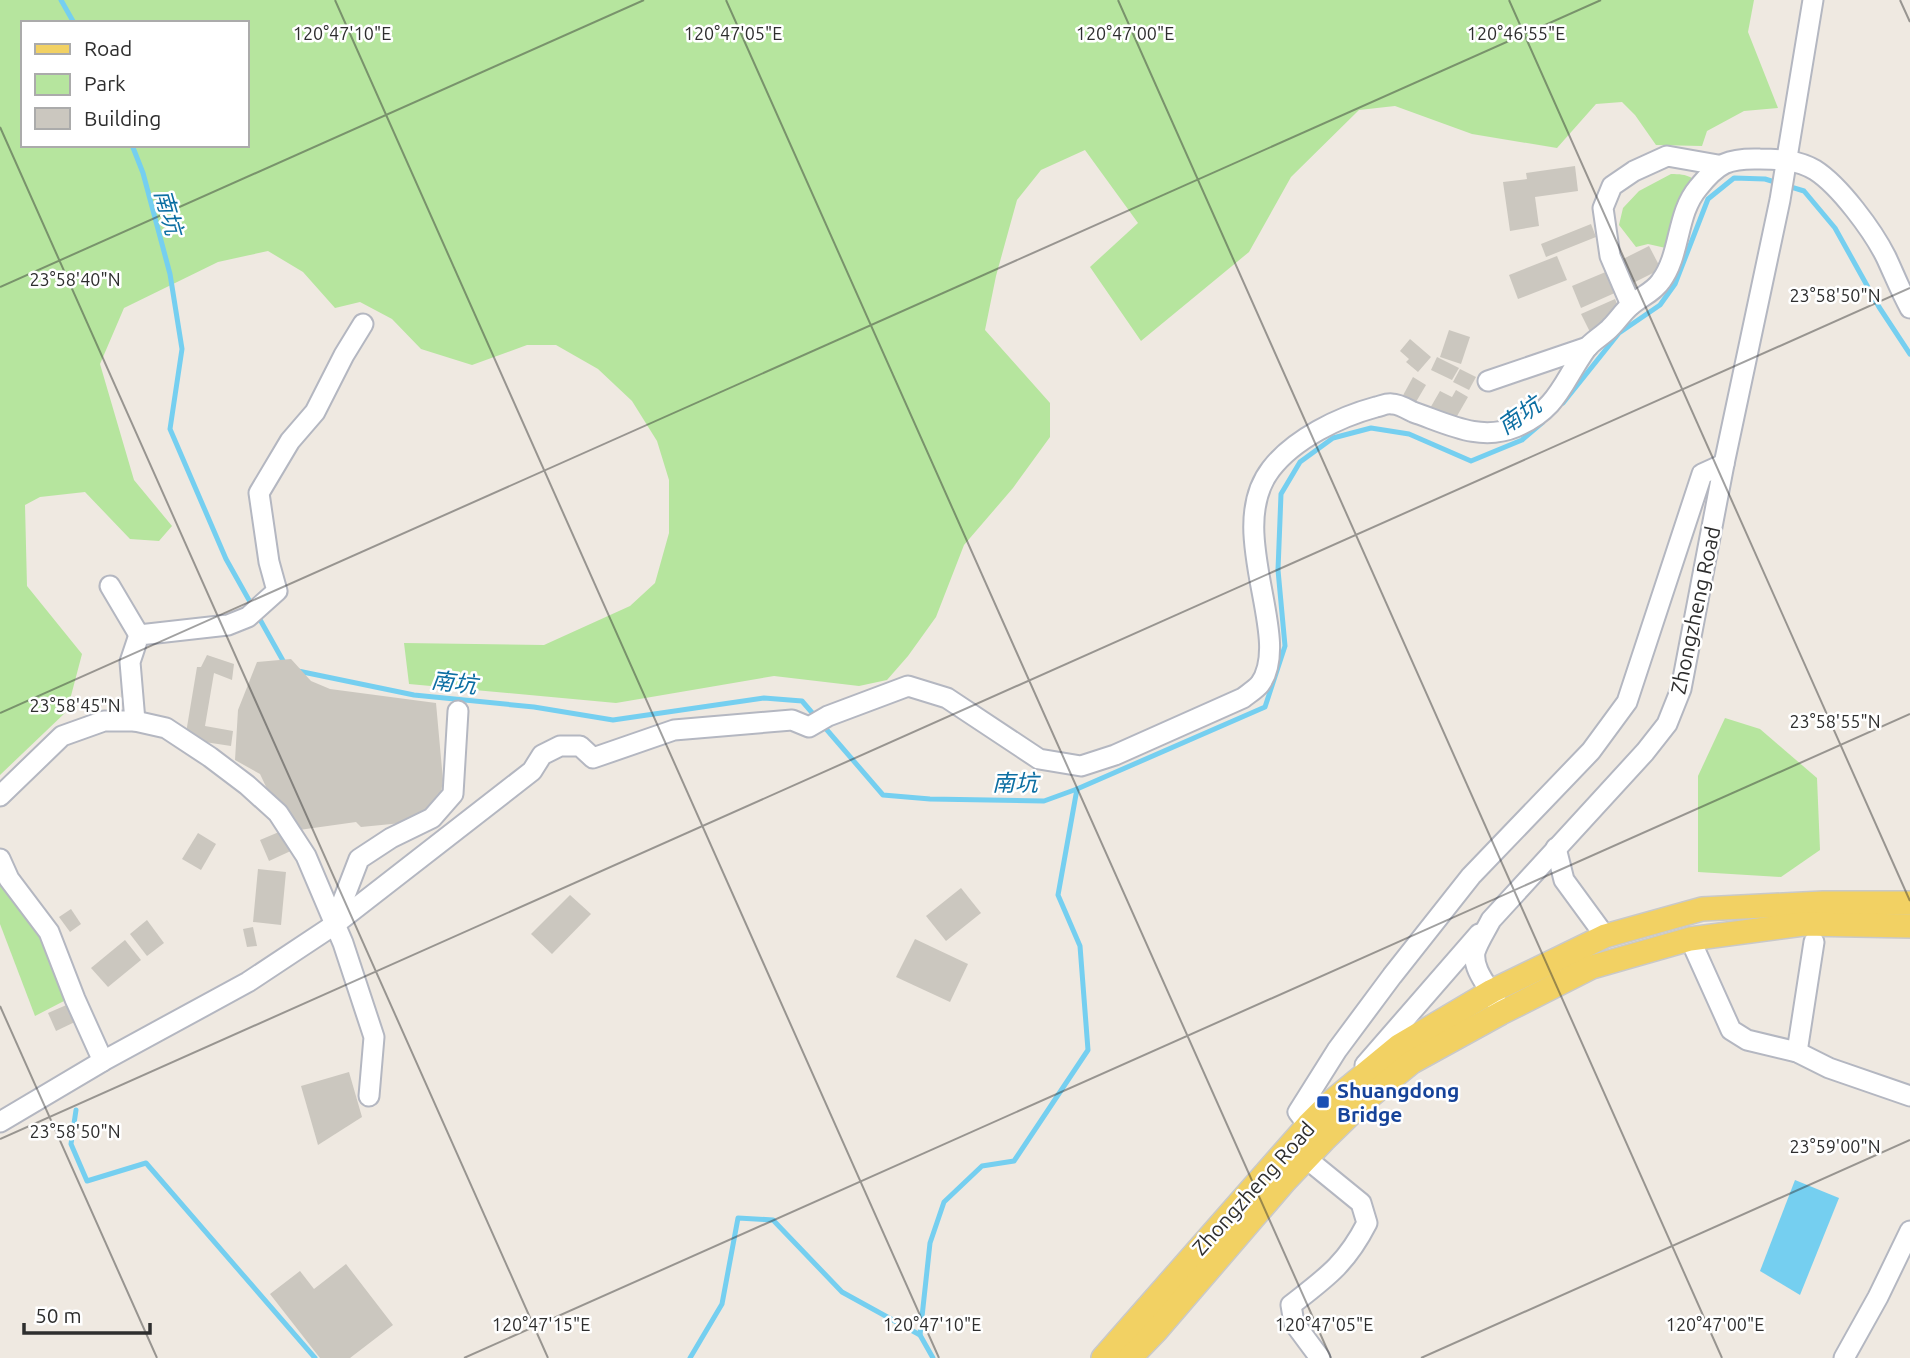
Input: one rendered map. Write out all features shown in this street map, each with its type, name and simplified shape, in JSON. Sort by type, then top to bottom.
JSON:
[{"type":"main road","name":"Zhongzheng Road","points":[[1130,1358],[1307,1158],[1363,1102],[1412,1062],[1496,1002],[1605,936],[1702,909],[1823,903],[1910,903]]},
{"type":"main road","name":"Zhongzheng Road","points":[[1103,1358],[1308,1125],[1338,1096],[1399,1046],[1496,1002],[1592,967],[1690,939],[1803,924],[1910,926]]},
{"type":"street","points":[[1786,167],[1813,0]]},
{"type":"street","points":[[1631,305],[1610,256],[1604,208],[1612,186],[1634,171],[1667,156],[1718,165],[1738,159],[1814,170],[1832,185],[1854,210],[1884,254],[1910,308]]},
{"type":"street","points":[[0,1122],[103,1060],[248,982],[334,925],[532,771],[542,755],[560,746],[580,746],[593,758],[674,730],[792,720],[809,727],[828,716],[908,686],[947,698],[1039,759],[1081,766],[1115,755],[1243,698],[1261,683],[1268,660],[1269,634],[1254,539],[1256,499],[1270,470],[1296,446],[1327,424],[1353,413],[1391,403],[1467,432],[1488,434],[1514,428],[1539,415],[1556,400],[1588,347],[1631,305],[1659,285],[1671,266],[1683,219],[1695,191],[1718,165]]},
{"type":"street","name":"Zhongzheng Road","points":[[1496,1002],[1477,970],[1475,953],[1491,920],[1645,752],[1667,724],[1681,689],[1724,464],[1786,167]]},
{"type":"street","points":[[139,635],[228,625],[248,617],[277,591],[269,562],[259,493],[290,441],[315,411],[363,324]]},
{"type":"street","points":[[1488,381],[1588,347]]},
{"type":"street","points":[[1308,1125],[1298,1112],[1337,1050],[1392,976],[1472,876],[1591,751],[1628,702],[1702,474],[1724,464]]},
{"type":"street","points":[[110,586],[139,635],[130,662],[135,721]]},
{"type":"street","points":[[334,925],[359,859],[391,838],[432,818],[453,794],[458,711]]},
{"type":"street","points":[[0,796],[62,736],[104,721],[135,721],[166,728],[210,757],[278,813],[306,856],[343,943],[374,1037],[369,1096]]},
{"type":"street","points":[[1556,848],[1564,880],[1605,936]]},
{"type":"street","points":[[0,859],[9,879],[49,932],[103,1060]]},
{"type":"street","points":[[1338,1096],[1491,920]]},
{"type":"street","points":[[1690,939],[1731,1030],[1748,1040],[1797,1052],[1829,1068],[1910,1096]]},
{"type":"street","points":[[1797,1052],[1815,942]]},
{"type":"street","points":[[1307,1158],[1361,1203],[1367,1223],[1353,1251],[1328,1277],[1291,1304],[1294,1323],[1320,1358]]},
{"type":"street","points":[[1844,1358],[1910,1231]]},
{"type":"green space","points":[[0,0],[1754,0],[1748,32],[1778,108],[1744,111],[1707,131],[1702,146],[1656,145],[1635,115],[1622,102],[1596,104],[1557,148],[1472,134],[1395,106],[1359,110],[1291,177],[1249,252],[1141,341],[1090,267],[1138,223],[1085,150],[1041,170],[1017,200],[996,276],[985,330],[1050,403],[1050,437],[1013,488],[964,545],[936,617],[908,656],[887,680],[859,686],[774,676],[616,703],[409,684],[404,643],[544,645],[630,606],[655,583],[669,533],[669,480],[657,441],[632,401],[598,369],[556,345],[527,345],[472,365],[421,349],[392,319],[360,302],[335,308],[303,272],[268,251],[218,262],[124,308],[100,364],[134,480],[172,526],[159,541],[130,539],[85,492],[40,497],[25,505],[27,586],[82,654],[67,711],[0,775]]},
{"type":"green space","points":[[1671,174],[1691,177],[1705,191],[1679,251],[1648,244],[1636,247],[1619,225],[1623,208],[1639,191]]},
{"type":"green space","points":[[1725,718],[1760,729],[1817,778],[1820,850],[1781,877],[1698,872],[1698,776]]},
{"type":"green space","points":[[0,871],[43,934],[64,1001],[35,1016],[0,924]]},
{"type":"water","points":[[1795,1180],[1839,1198],[1800,1295],[1760,1271]]},
{"type":"building","points":[[1575,166],[1578,191],[1535,197],[1539,226],[1510,231],[1503,182],[1527,179],[1526,173]]},
{"type":"building","points":[[1591,224],[1596,237],[1546,257],[1541,244]]},
{"type":"building","points":[[1649,246],[1661,269],[1631,284],[1619,261]]},
{"type":"building","points":[[1557,256],[1567,280],[1518,299],[1509,275]]},
{"type":"building","points":[[1608,271],[1617,292],[1581,308],[1572,286]]},
{"type":"building","points":[[1615,299],[1620,311],[1592,336],[1581,314]]},
{"type":"building","points":[[1449,330],[1470,337],[1461,364],[1440,357]]},
{"type":"building","points":[[1410,339],[1431,357],[1418,372],[1406,362],[1409,359],[1400,351]]},
{"type":"building","points":[[1437,357],[1459,368],[1452,380],[1431,370]]},
{"type":"building","points":[[1460,369],[1476,377],[1469,390],[1453,382]]},
{"type":"building","points":[[1413,377],[1426,385],[1413,407],[1401,399]]},
{"type":"building","points":[[1456,390],[1468,397],[1453,423],[1429,410],[1440,391],[1452,397]]},
{"type":"building","points":[[207,655],[234,664],[232,680],[214,673],[205,726],[233,731],[231,746],[185,739],[197,667],[201,667]]},
{"type":"building","points":[[291,659],[311,681],[330,689],[436,703],[443,780],[440,800],[412,822],[361,827],[356,822],[299,830],[275,806],[260,774],[235,760],[238,710],[257,662]]},
{"type":"building","points":[[286,829],[295,849],[269,861],[260,840]]},
{"type":"building","points":[[198,833],[216,844],[201,870],[182,859]]},
{"type":"building","points":[[258,869],[286,872],[281,925],[253,922]]},
{"type":"building","points":[[961,888],[981,913],[946,941],[926,916]]},
{"type":"building","points":[[570,895],[591,914],[552,954],[531,934]]},
{"type":"building","points":[[71,909],[81,924],[70,932],[59,917]]},
{"type":"building","points":[[147,920],[164,943],[147,956],[130,934]]},
{"type":"building","points":[[253,927],[257,946],[247,947],[243,929]]},
{"type":"building","points":[[915,939],[968,964],[950,1002],[896,977]]},
{"type":"building","points":[[125,940],[141,960],[108,987],[91,968]]},
{"type":"building","points":[[71,1003],[79,1020],[56,1031],[48,1013]]},
{"type":"building","points":[[349,1072],[362,1117],[318,1145],[301,1086]]},
{"type":"building","points":[[346,1264],[393,1325],[350,1358],[320,1358],[270,1294],[300,1271],[314,1289]]},
{"type":"waterway","name":"南坑","points":[[61,0],[73,21]]},
{"type":"waterway","name":"南坑","points":[[133,147],[143,173],[170,274],[182,349],[170,429],[226,559],[286,666]]},
{"type":"waterway","name":"南坑","points":[[1563,403],[1619,333],[1660,305],[1675,284],[1708,199],[1734,178],[1765,179],[1804,191],[1835,228],[1879,307],[1910,354]]},
{"type":"waterway","name":"南坑","points":[[298,671],[414,695],[534,707],[613,720],[764,698],[802,701],[883,795],[930,799],[1044,801],[1265,707],[1285,646],[1278,570],[1281,494],[1300,462],[1333,438],[1371,428],[1409,434],[1471,461],[1522,440],[1543,422]]},
{"type":"waterway","points":[[690,1358],[722,1304],[738,1218],[773,1220],[842,1292],[920,1335],[930,1243],[944,1202],[982,1166],[1014,1161],[1088,1050],[1080,946],[1058,895],[1077,789]]},
{"type":"waterway","points":[[76,1110],[71,1144],[87,1181],[146,1163],[315,1358]]},
{"type":"waterway","points":[[920,1335],[933,1358]]},
{"type":"place","name":"Shuangdong Bridge","points":[[1323,1102]]}]
